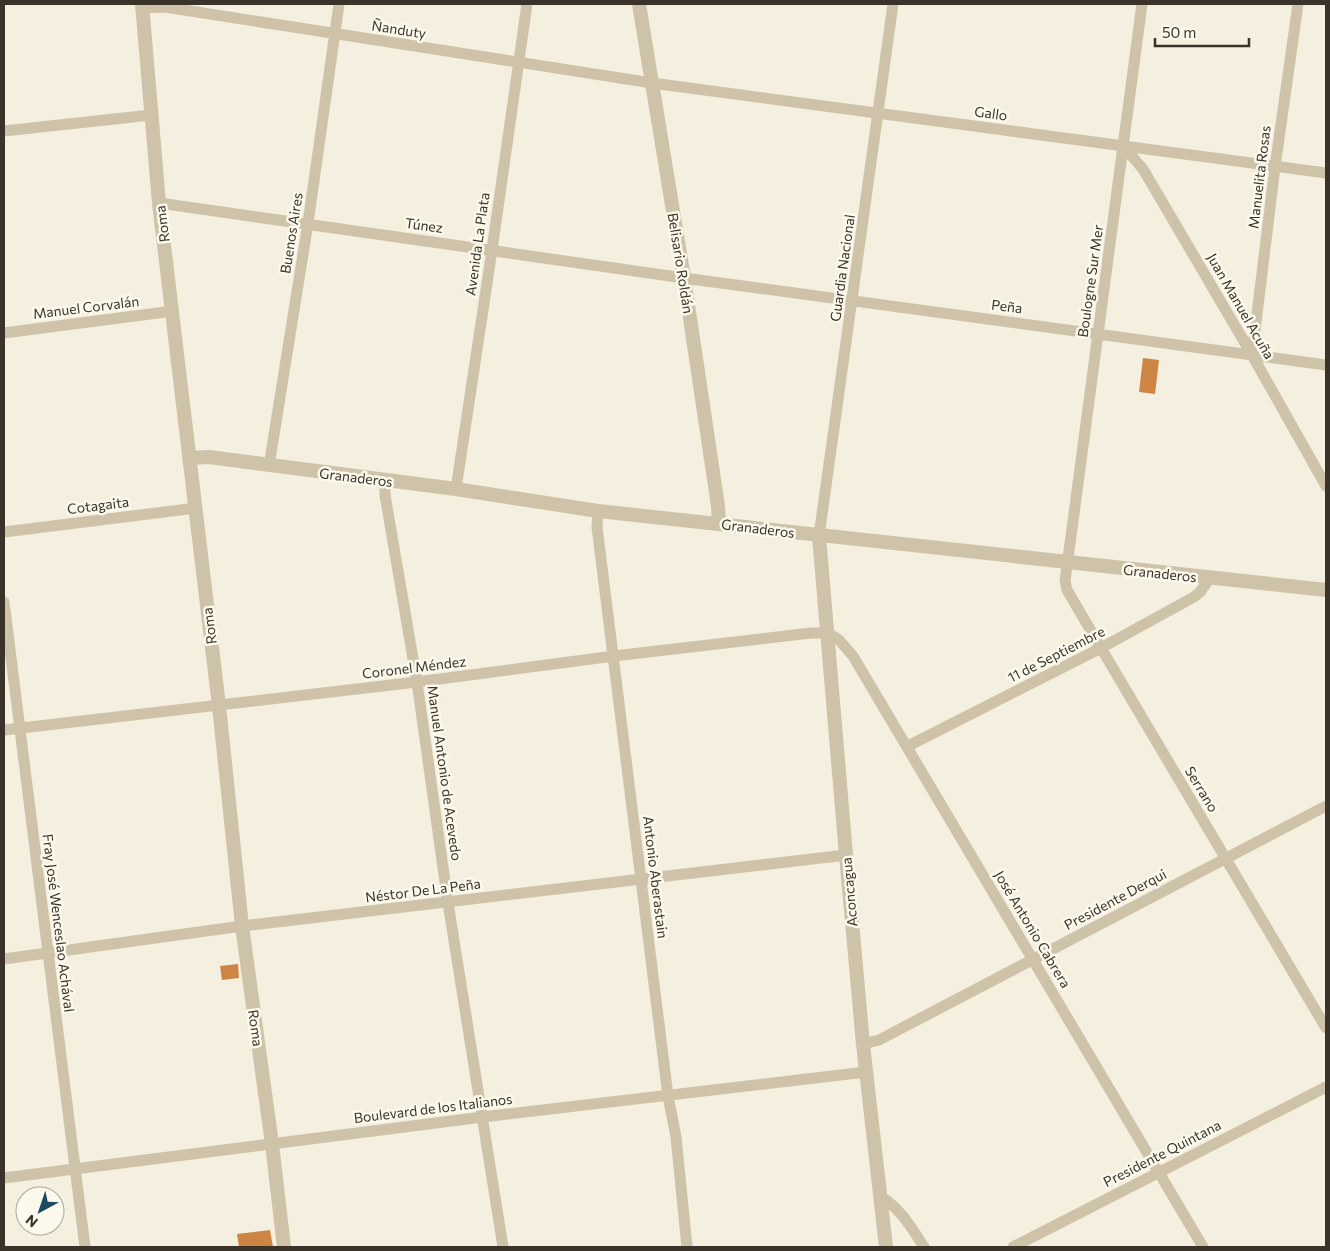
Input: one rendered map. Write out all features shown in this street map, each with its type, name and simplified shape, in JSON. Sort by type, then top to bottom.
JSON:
[{"type":"street","name":"Buenos Aires","points":[[269,466],[308,223],[339,4]]},
{"type":"street","name":"Avenida La Plata","points":[[456,489],[526,4]]},
{"type":"street","name":"Belisario Roldán","points":[[639,4],[684,278],[718,506],[719,524]]},
{"type":"street","name":"Guardia Nacional","points":[[819,536],[893,4]]},
{"type":"street","name":"Boulogne Sur Mer","points":[[1067,562],[1142,4]]},
{"type":"street","name":"Manuelita Rosas","points":[[1252,355],[1275,167],[1298,4]]},
{"type":"street","name":"Ñanduty","points":[[142,6],[165,7],[652,83]]},
{"type":"street","name":"Roma","points":[[142,6],[159,203],[219,706],[242,926],[284,1247]]},
{"type":"street","name":"Gallo","points":[[652,83],[1326,173]]},
{"type":"street","points":[[4,131],[151,115]]},
{"type":"street","name":"Juan Manuel Acuña","points":[[1123,146],[1143,169],[1326,486]]},
{"type":"street","name":"Túnez","points":[[159,203],[684,278]]},
{"type":"street","name":"Peña","points":[[684,278],[1326,365]]},
{"type":"street","name":"Manuel Corvalán","points":[[4,333],[173,311]]},
{"type":"street","name":"Granaderos","points":[[190,458],[209,457],[456,489],[598,510],[819,536],[1326,590]]},
{"type":"street","name":"Manuel Antonio de Acevedo","points":[[385,480],[385,495],[416,682],[448,903],[484,1117],[503,1247]]},
{"type":"street","name":"Cotagaita","points":[[4,532],[196,508]]},
{"type":"street","name":"Antonio Aberastain","points":[[598,510],[597,527],[668,1096],[676,1137],[687,1247]]},
{"type":"street","name":"Aconcagua","points":[[819,536],[863,1044],[886,1247]]},
{"type":"street","name":"Serrano","points":[[1067,562],[1065,581],[1067,590],[1326,1028]]},
{"type":"street","name":"11 de Septiembre","points":[[908,746],[1101,648],[1194,597],[1210,578]]},
{"type":"street","name":"Fray José Wenceslao Achával","points":[[4,602],[85,1247]]},
{"type":"street","name":"Coronel Méndez","points":[[4,730],[219,706],[614,656],[810,633],[828,633]]},
{"type":"street","name":"José Antonio Cabrera","points":[[828,633],[839,640],[853,656],[908,746],[1203,1247]]},
{"type":"street","name":"Presidente Derqui","points":[[863,1044],[879,1040],[1326,806]]},
{"type":"street","name":"Néstor De La Peña","points":[[4,958],[242,926],[846,855]]},
{"type":"street","name":"Boulevard de los Italianos","points":[[4,1178],[484,1117],[866,1072]]},
{"type":"street","name":"Presidente Quintana","points":[[1013,1247],[1326,1087]]},
{"type":"street","points":[[880,1196],[900,1212],[924,1247]]},
{"type":"building","points":[[1143,358],[1159,360],[1155,394],[1139,392]]},
{"type":"building","points":[[238,964],[239,978],[222,980],[220,966]]},
{"type":"building","points":[[270,1230],[273,1247],[239,1247],[237,1234]]}]
